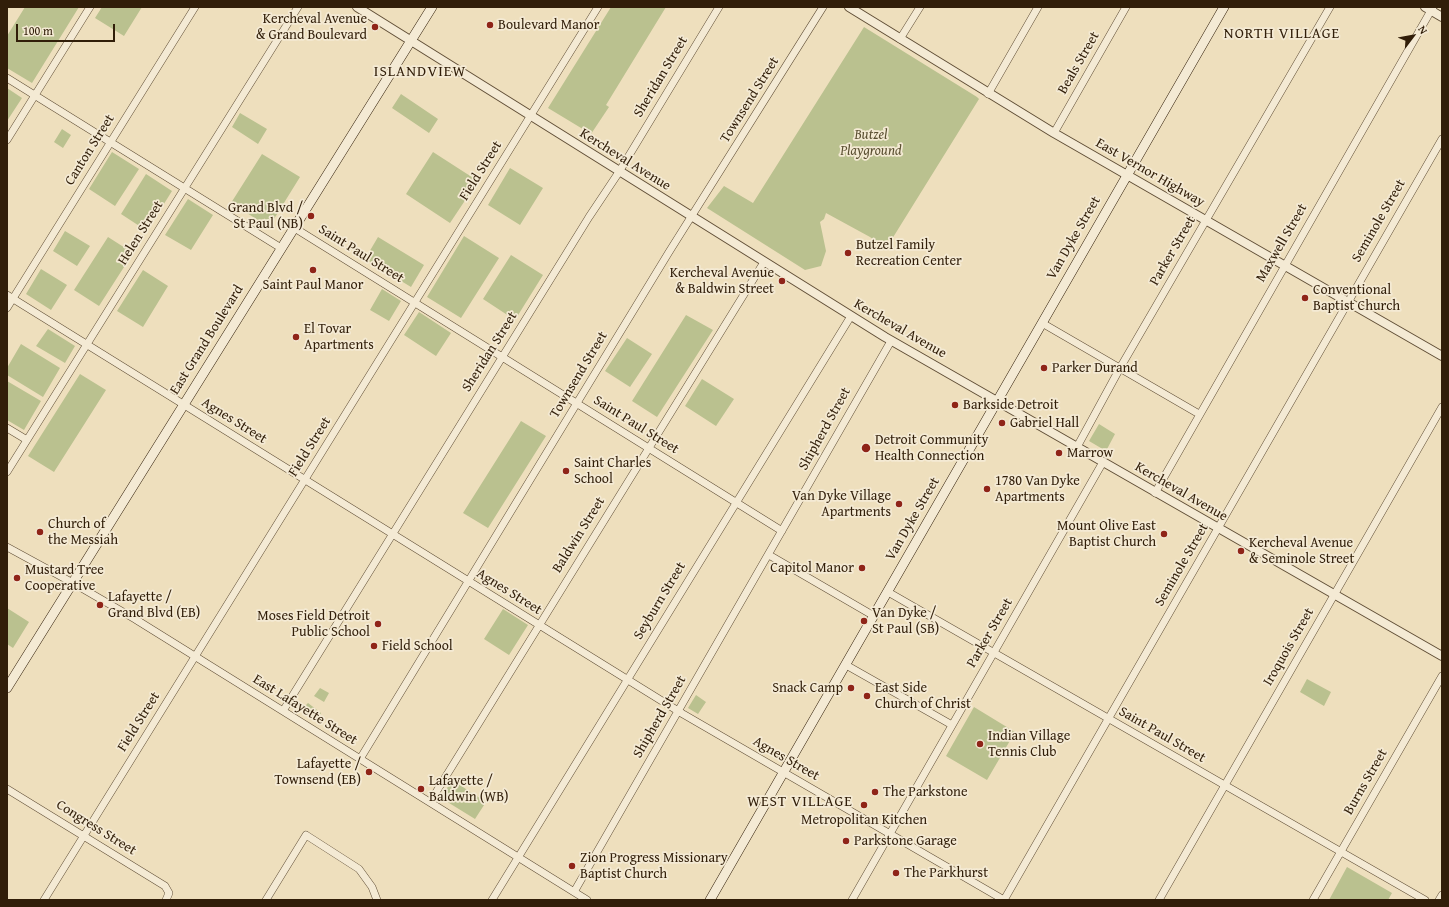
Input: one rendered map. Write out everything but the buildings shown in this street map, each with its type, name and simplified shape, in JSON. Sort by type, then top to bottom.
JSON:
[{"type":"main road","name":"East Grand Boulevard","points":[[7,688],[184,405],[293,227],[432,7]]},
{"type":"main road","name":"Van Dyke Street","points":[[710,900],[1224,7]]},
{"type":"street","points":[[7,140],[90,7]]},
{"type":"street","name":"Canton Street","points":[[7,308],[10,296],[110,142],[194,7]]},
{"type":"street","name":"Helen Street","points":[[7,472],[298,7]]},
{"type":"street","name":"Kercheval Avenue","points":[[357,7],[891,341],[1442,656]]},
{"type":"street","name":"Field Street","points":[[44,900],[598,7]]},
{"type":"street","name":"Sheridan Street","points":[[283,711],[595,207],[619,172],[719,7]]},
{"type":"street","name":"Townsend Street","points":[[360,759],[577,403],[823,7]]},
{"type":"street","name":"East Vernor Highway","points":[[849,7],[988,94],[1054,133],[1442,356]]},
{"type":"street","points":[[900,39],[920,7]]},
{"type":"street","points":[[988,94],[1038,7]]},
{"type":"street","name":"Beals Street","points":[[1054,133],[1126,7]]},
{"type":"street","name":"Parker Street","points":[[1077,447],[1120,368],[1330,7]]},
{"type":"street","points":[[1430,8],[1442,17]]},
{"type":"street","name":"Maxwell Street","points":[[1155,492],[1430,8]]},
{"type":"street","points":[[7,78],[281,248]]},
{"type":"street","name":"Seminole Street","points":[[1004,900],[1442,139]]},
{"type":"street","name":"Saint Paul Street","points":[[293,227],[782,531]]},
{"type":"street","name":"Baldwin Street","points":[[430,802],[764,262]]},
{"type":"street","name":"Agnes Street","points":[[10,296],[678,712],[1004,900]]},
{"type":"street","name":"Seyburn Street","points":[[492,900],[735,502],[851,316]]},
{"type":"street","points":[[1042,323],[1199,414]]},
{"type":"street","name":"Shipherd Street","points":[[574,892],[891,341]]},
{"type":"street","name":"Iroquois Street","points":[[1159,900],[1226,786],[1442,407]]},
{"type":"street","points":[[7,428],[27,440]]},
{"type":"street","name":"Parker Street","points":[[852,900],[1103,462]]},
{"type":"street","name":"East Lafayette Street","points":[[7,547],[73,582],[195,656],[586,900]]},
{"type":"street","points":[[769,555],[874,616]]},
{"type":"street","name":"Saint Paul Street","points":[[888,592],[1425,900]]},
{"type":"street","points":[[846,664],[952,725]]},
{"type":"street","name":"Burns Street","points":[[1313,900],[1442,676]]},
{"type":"street","name":"Congress Street","points":[[7,789],[165,886],[169,891],[166,900]]},
{"type":"street","points":[[266,900],[306,835],[359,869],[372,887],[376,900]]},
{"type":"street","points":[[1439,900],[1442,895]]},
{"type":"green space","points":[[25,7],[79,7],[32,83],[7,68],[7,36]]},
{"type":"green space","points":[[102,7],[142,7],[124,36],[95,18]]},
{"type":"green space","points":[[611,7],[666,7],[606,105],[609,107],[591,134],[548,108]]},
{"type":"green space","name":"Butzel Playground","points":[[864,27],[979,99],[892,239],[878,243],[826,213],[824,219],[820,222],[826,251],[821,266],[805,270],[707,208],[724,186],[753,203]]},
{"type":"green space","points":[[7,88],[22,98],[7,121]]},
{"type":"green space","points":[[401,94],[438,119],[429,133],[392,108]]},
{"type":"green space","points":[[240,113],[267,129],[258,144],[232,127]]},
{"type":"green space","points":[[62,129],[71,135],[63,148],[54,142]]},
{"type":"green space","points":[[112,152],[139,169],[115,206],[89,189]]},
{"type":"green space","points":[[433,152],[478,181],[450,223],[406,194]]},
{"type":"green space","points":[[262,154],[300,177],[269,227],[231,203]]},
{"type":"green space","points":[[510,168],[543,188],[520,225],[488,205]]},
{"type":"green space","points":[[146,174],[172,191],[147,231],[121,214]]},
{"type":"green space","points":[[188,199],[213,215],[191,250],[165,235]]},
{"type":"green space","points":[[65,231],[90,246],[77,266],[53,251]]},
{"type":"green space","points":[[464,236],[499,258],[461,318],[427,297]]},
{"type":"green space","points":[[108,237],[133,253],[99,306],[74,290]]},
{"type":"green space","points":[[378,237],[424,265],[411,287],[365,259]]},
{"type":"green space","points":[[511,255],[543,275],[515,320],[483,299]]},
{"type":"green space","points":[[41,269],[67,285],[51,310],[26,294]]},
{"type":"green space","points":[[143,270],[168,286],[143,327],[117,311]]},
{"type":"green space","points":[[382,289],[401,301],[389,321],[370,310]]},
{"type":"green space","points":[[419,312],[451,333],[436,356],[404,335]]},
{"type":"green space","points":[[686,315],[713,330],[657,417],[632,401]]},
{"type":"green space","points":[[48,329],[75,346],[65,363],[36,346]]},
{"type":"green space","points":[[627,338],[652,354],[630,387],[605,371]]},
{"type":"green space","points":[[21,344],[60,368],[43,397],[7,375],[7,368]]},
{"type":"green space","points":[[80,374],[106,390],[54,472],[28,456]]},
{"type":"green space","points":[[702,379],[734,399],[716,426],[685,406]]},
{"type":"green space","points":[[7,381],[41,401],[24,430],[7,420]]},
{"type":"green space","points":[[521,421],[546,436],[488,528],[463,513]]},
{"type":"green space","points":[[1099,424],[1115,434],[1106,451],[1089,441]]},
{"type":"green space","points":[[7,608],[29,622],[13,648],[7,644]]},
{"type":"green space","points":[[503,609],[528,625],[509,655],[484,639]]},
{"type":"green space","points":[[1307,679],[1331,692],[1324,706],[1300,692]]},
{"type":"green space","points":[[320,688],[329,693],[324,702],[314,696]]},
{"type":"green space","points":[[696,695],[706,702],[698,714],[688,708]]},
{"type":"green space","points":[[308,703],[321,713],[317,720],[302,712],[302,709]]},
{"type":"green space","name":"Indian Village Tennis Club","points":[[974,707],[1015,732],[987,780],[946,756]]},
{"type":"green space","points":[[452,780],[486,802],[475,819],[441,798]]},
{"type":"green space","points":[[1347,867],[1392,893],[1388,900],[1329,900]]},
{"type":"place","name":"Boulevard Manor","points":[[490,25]]},
{"type":"place","name":"Kercheval Avenue & Grand Boulevard","points":[[375,27]]},
{"type":"place","name":"Grand Blvd / St Paul (NB)","points":[[311,216]]},
{"type":"place","name":"Butzel Family Recreation Center","points":[[848,253]]},
{"type":"place","name":"Saint Paul Manor","points":[[313,270]]},
{"type":"place","name":"Kercheval Avenue & Baldwin Street","points":[[782,281]]},
{"type":"place","name":"Conventional Baptist Church","points":[[1305,298]]},
{"type":"place","name":"El Tovar Apartments","points":[[296,337]]},
{"type":"place","name":"Parker Durand","points":[[1044,368]]},
{"type":"place","name":"Barkside Detroit","points":[[955,405]]},
{"type":"place","name":"Gabriel Hall","points":[[1002,423]]},
{"type":"place","name":"Detroit Community Health Connection","points":[[866,448]]},
{"type":"place","name":"Marrow","points":[[1059,453]]},
{"type":"place","name":"Saint Charles School","points":[[566,471]]},
{"type":"place","name":"1780 Van Dyke Apartments","points":[[987,489]]},
{"type":"place","name":"Van Dyke Village Apartments","points":[[899,504]]},
{"type":"place","name":"Church of the Messiah","points":[[40,532]]},
{"type":"place","name":"Mount Olive East Baptist Church","points":[[1164,534]]},
{"type":"place","name":"Kercheval Avenue & Seminole Street","points":[[1241,551]]},
{"type":"place","name":"Capitol Manor","points":[[862,568]]},
{"type":"place","name":"Mustard Tree Cooperative","points":[[17,578]]},
{"type":"place","name":"Lafayette / Grand Blvd (EB)","points":[[100,605]]},
{"type":"place","name":"Van Dyke / St Paul (SB)","points":[[864,621]]},
{"type":"place","name":"Moses Field Detroit Public School","points":[[378,624]]},
{"type":"place","name":"Field School","points":[[374,646]]},
{"type":"place","name":"Snack Camp","points":[[851,688]]},
{"type":"place","name":"East Side Church of Christ","points":[[867,696]]},
{"type":"place","name":"Indian Village Tennis Club","points":[[980,744]]},
{"type":"place","name":"Lafayette / Townsend (EB)","points":[[369,772]]},
{"type":"place","name":"Lafayette / Baldwin (WB)","points":[[421,789]]},
{"type":"place","name":"The Parkstone","points":[[875,792]]},
{"type":"place","name":"Metropolitan Kitchen","points":[[864,805]]},
{"type":"place","name":"Parkstone Garage","points":[[846,841]]},
{"type":"place","name":"Zion Progress Missionary Baptist Church","points":[[572,866]]},
{"type":"place","name":"The Parkhurst","points":[[896,873]]},
{"type":"district","name":"NORTH VILLAGE","points":[[1282,34]]},
{"type":"district","name":"ISLANDVIEW","points":[[420,72]]},
{"type":"district","name":"WEST VILLAGE","points":[[800,802]]}]
